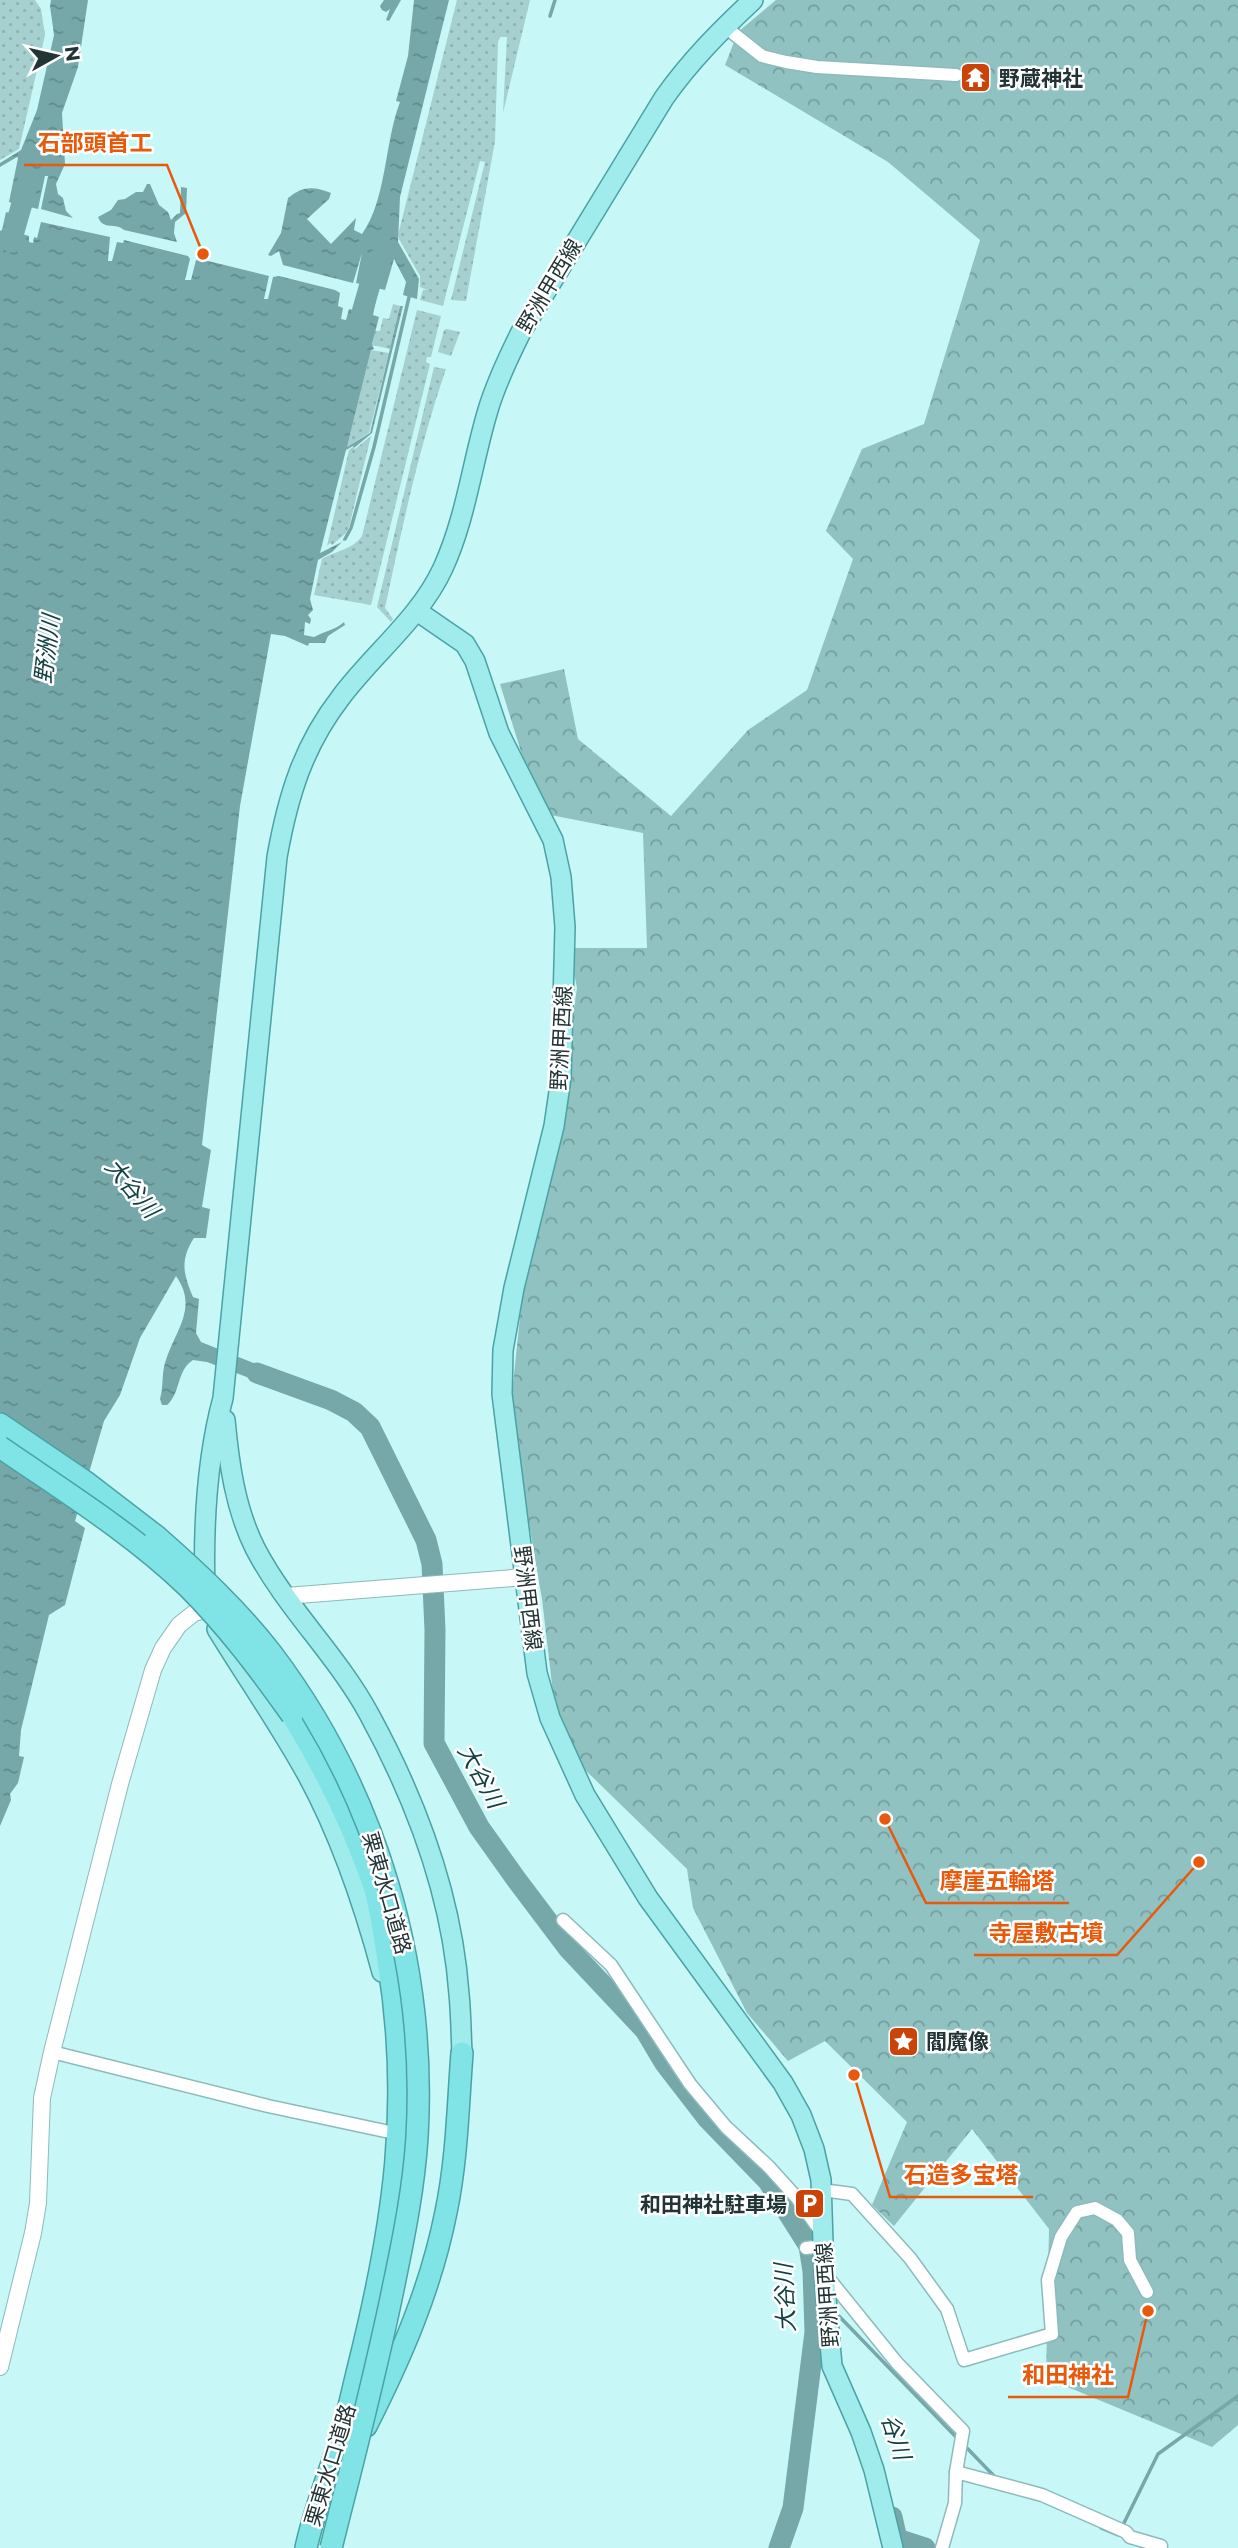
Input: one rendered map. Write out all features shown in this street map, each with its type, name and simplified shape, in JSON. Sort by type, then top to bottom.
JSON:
[{"type":"highway","name":"栗東水口道路","points":[[0,1424],[87,1483],[174,1551],[225,1600],[270,1652],[331,1744],[358,1800],[394,1903],[408,1965],[415,2019],[417,2138],[403,2239],[384,2334],[331,2548]]},
{"type":"highway","name":"栗東水口道路","points":[[0,1447],[120,1532],[186,1585],[231,1634],[292,1715],[316,1753],[345,1813],[375,1889],[398,2033],[399,2134],[385,2251],[360,2362],[341,2434],[310,2529],[308,2548]]},
{"type":"highway","points":[[308,2548],[355,2446],[400,2359],[433,2264],[447,2211],[462,2053]]},
{"type":"main road","name":"野洲甲西線","points":[[205,1610],[203,1524],[217,1418],[224,1388],[277,857],[286,808],[302,761],[315,734],[342,695],[417,611],[442,569],[463,514],[488,408],[502,368],[521,332],[664,98],[685,69],[724,26],[753,0]]},
{"type":"main road","name":"野洲甲西線","points":[[417,611],[465,643],[475,661],[499,733],[553,839],[561,877],[565,927],[561,1078],[554,1126],[514,1288],[503,1350],[502,1394],[537,1673],[551,1718],[585,1795],[648,1898],[783,2083],[801,2115],[814,2149],[822,2190],[818,2243],[824,2274],[832,2365],[861,2432],[895,2547]]},
{"type":"main road","name":"野洲甲西線","points":[[224,1388],[231,1478],[255,1547],[286,1596],[321,1640],[368,1712],[403,1782],[431,1853],[452,1938],[459,1993],[462,2053]]},
{"type":"main road","points":[[205,1610],[278,1724],[327,1814],[372,1934],[398,2033]]},
{"type":"street","points":[[724,26],[762,56],[786,62],[817,67],[956,75]]},
{"type":"street","points":[[286,1596],[525,1577]]},
{"type":"street","points":[[0,2367],[35,2223],[42,2098],[120,1784],[153,1670],[163,1648],[179,1625],[194,1613],[205,1610]]},
{"type":"street","points":[[563,1920],[611,1965],[690,2084],[726,2127],[797,2197],[818,2243]]},
{"type":"street","points":[[52,2052],[268,2106],[399,2134]]},
{"type":"street","points":[[822,2190],[852,2194],[910,2258],[947,2309],[964,2360],[1052,2334],[1048,2280],[1061,2237],[1077,2212],[1095,2208],[1117,2220],[1128,2233],[1130,2260],[1147,2292]]},
{"type":"street","points":[[824,2274],[897,2363],[963,2431],[956,2472],[955,2503],[942,2548]]},
{"type":"street","points":[[956,2472],[1042,2496],[1126,2532],[1130,2543],[1164,2547]]},
{"type":"shaded area","points":[[0,0],[35,0],[41,9],[45,35],[19,149],[0,160]]},
{"type":"shaded area","points":[[457,0],[530,0],[503,113],[507,37],[500,37],[498,42],[495,141],[466,301],[451,300],[485,162],[480,161],[443,306],[420,300],[423,290],[427,290],[420,287],[420,276],[398,235]]},
{"type":"shaded area","points":[[393,304],[400,306],[390,349],[372,345],[375,331],[380,331],[383,318],[389,319]]},
{"type":"shaded area","points":[[417,310],[441,316],[431,357],[427,357],[426,362],[430,364],[371,605],[314,595],[322,559],[348,547],[362,536]]},
{"type":"shaded area","points":[[444,330],[460,332],[451,356],[438,352]]},
{"type":"shaded area","points":[[371,350],[389,353],[369,433],[347,447]]},
{"type":"shaded area","points":[[434,367],[446,369],[419,458],[398,548],[385,608],[393,619],[391,622],[377,607]]},
{"type":"shaded area","points":[[371,436],[349,527],[346,533],[327,546],[349,450],[353,447],[355,449]]},
{"type":"green space","points":[[776,0],[1238,0],[1238,2425],[1212,2447],[1046,2378],[1049,2229],[972,2129],[894,2226],[872,2205],[907,2122],[825,2041],[788,2061],[747,2013],[693,1908],[687,1869],[578,1763],[556,1719],[542,1599],[510,1413],[528,1240],[555,1136],[577,988],[569,948],[647,948],[643,833],[540,813],[500,684],[564,669],[578,739],[671,816],[748,730],[807,690],[853,559],[826,531],[862,449],[924,424],[980,240],[888,162],[725,65],[738,32]]},
{"type":"water","points":[[51,0],[88,0],[78,67],[62,113],[65,164],[56,184],[66,211],[73,218],[41,209],[48,176],[45,176],[38,209],[9,202],[18,158],[0,167],[0,163],[21,150],[37,110],[54,35]]},
{"type":"water","points":[[384,0],[401,0],[389,21],[386,20],[390,9],[386,12],[380,6]]},
{"type":"water","points":[[414,0],[449,0],[400,197],[398,242],[419,279],[417,299],[403,295],[406,282],[394,259],[385,290],[356,283],[362,253],[353,283],[283,265],[279,251],[268,255],[281,233],[288,198],[303,189],[313,188],[331,193],[329,199],[307,219],[331,244],[356,218],[354,230],[362,234],[381,188],[400,102],[396,101],[408,56]]},
{"type":"water","points":[[147,184],[150,184],[159,205],[168,212],[171,220],[180,213],[181,187],[187,188],[186,213],[175,222],[177,242],[124,230],[100,221],[98,217],[111,210],[118,200],[136,192],[143,192]]},
{"type":"water","points":[[6,212],[25,217],[22,234],[29,236],[29,242],[33,243],[41,222],[110,237],[108,261],[112,261],[117,242],[123,243],[124,240],[188,256],[190,259],[185,280],[191,280],[196,260],[269,276],[264,299],[268,299],[273,277],[279,276],[335,290],[340,293],[338,306],[343,308],[341,319],[346,320],[349,309],[354,310],[357,295],[376,300],[373,315],[379,317],[372,344],[374,349],[371,350],[347,447],[370,433],[400,306],[403,306],[372,433],[354,448],[353,446],[346,450],[320,553],[342,542],[318,560],[310,599],[313,610],[308,615],[310,624],[305,622],[304,635],[314,637],[344,622],[345,625],[328,636],[325,643],[309,643],[308,646],[285,636],[271,634],[240,806],[202,1145],[211,1150],[202,1207],[210,1209],[206,1238],[194,1238],[184,1267],[193,1297],[199,1299],[196,1333],[201,1342],[276,1372],[275,1376],[286,1381],[284,1387],[273,1383],[271,1386],[207,1362],[193,1360],[184,1370],[171,1400],[167,1405],[162,1405],[160,1399],[164,1367],[185,1311],[183,1288],[176,1276],[140,1338],[120,1395],[104,1421],[75,1521],[85,1528],[65,1605],[49,1615],[21,1730],[19,1756],[24,1757],[18,1783],[10,1794],[11,1800],[0,1826],[0,231]]},
{"type":"waterway","points":[[550,16],[555,0]]},
{"type":"waterway","name":"野洲川","points":[[11,242],[29,179]]},
{"type":"waterway","points":[[359,323],[377,260]]},
{"type":"waterway","points":[[345,539],[351,528],[374,447],[410,293]]},
{"type":"waterway","name":"大谷川","points":[[257,1373],[331,1400],[354,1412],[370,1427],[426,1540],[432,1564],[435,1630],[434,1743],[479,1827],[568,1948],[645,2030],[664,2062],[708,2119],[768,2181],[809,2246],[813,2271],[815,2332],[793,2508],[779,2548]]},
{"type":"waterway","points":[[836,2313],[957,2438]]},
{"type":"waterway","points":[[1122,2527],[1158,2454],[1238,2396]]},
{"type":"waterway","points":[[965,2446],[996,2478]]},
{"type":"waterway","name":"谷川","points":[[892,2517],[897,2539],[925,2548]]},
{"type":"waterway","points":[[1101,2528],[1119,2534]]},
{"type":"place","name":"野蔵神社","points":[[976,78]]},
{"type":"place","name":"石部頭首工","points":[[203,254]]},
{"type":"place","name":"摩崖五輪塔","points":[[885,1819]]},
{"type":"place","name":"寺屋敷古墳","points":[[1199,1862]]},
{"type":"place","name":"閻魔像","points":[[903,2041]]},
{"type":"place","name":"石造多宝塔","points":[[854,2075]]},
{"type":"place","name":"和田神社駐車場","points":[[810,2204]]},
{"type":"place","name":"和田神社","points":[[1148,2311]]}]
